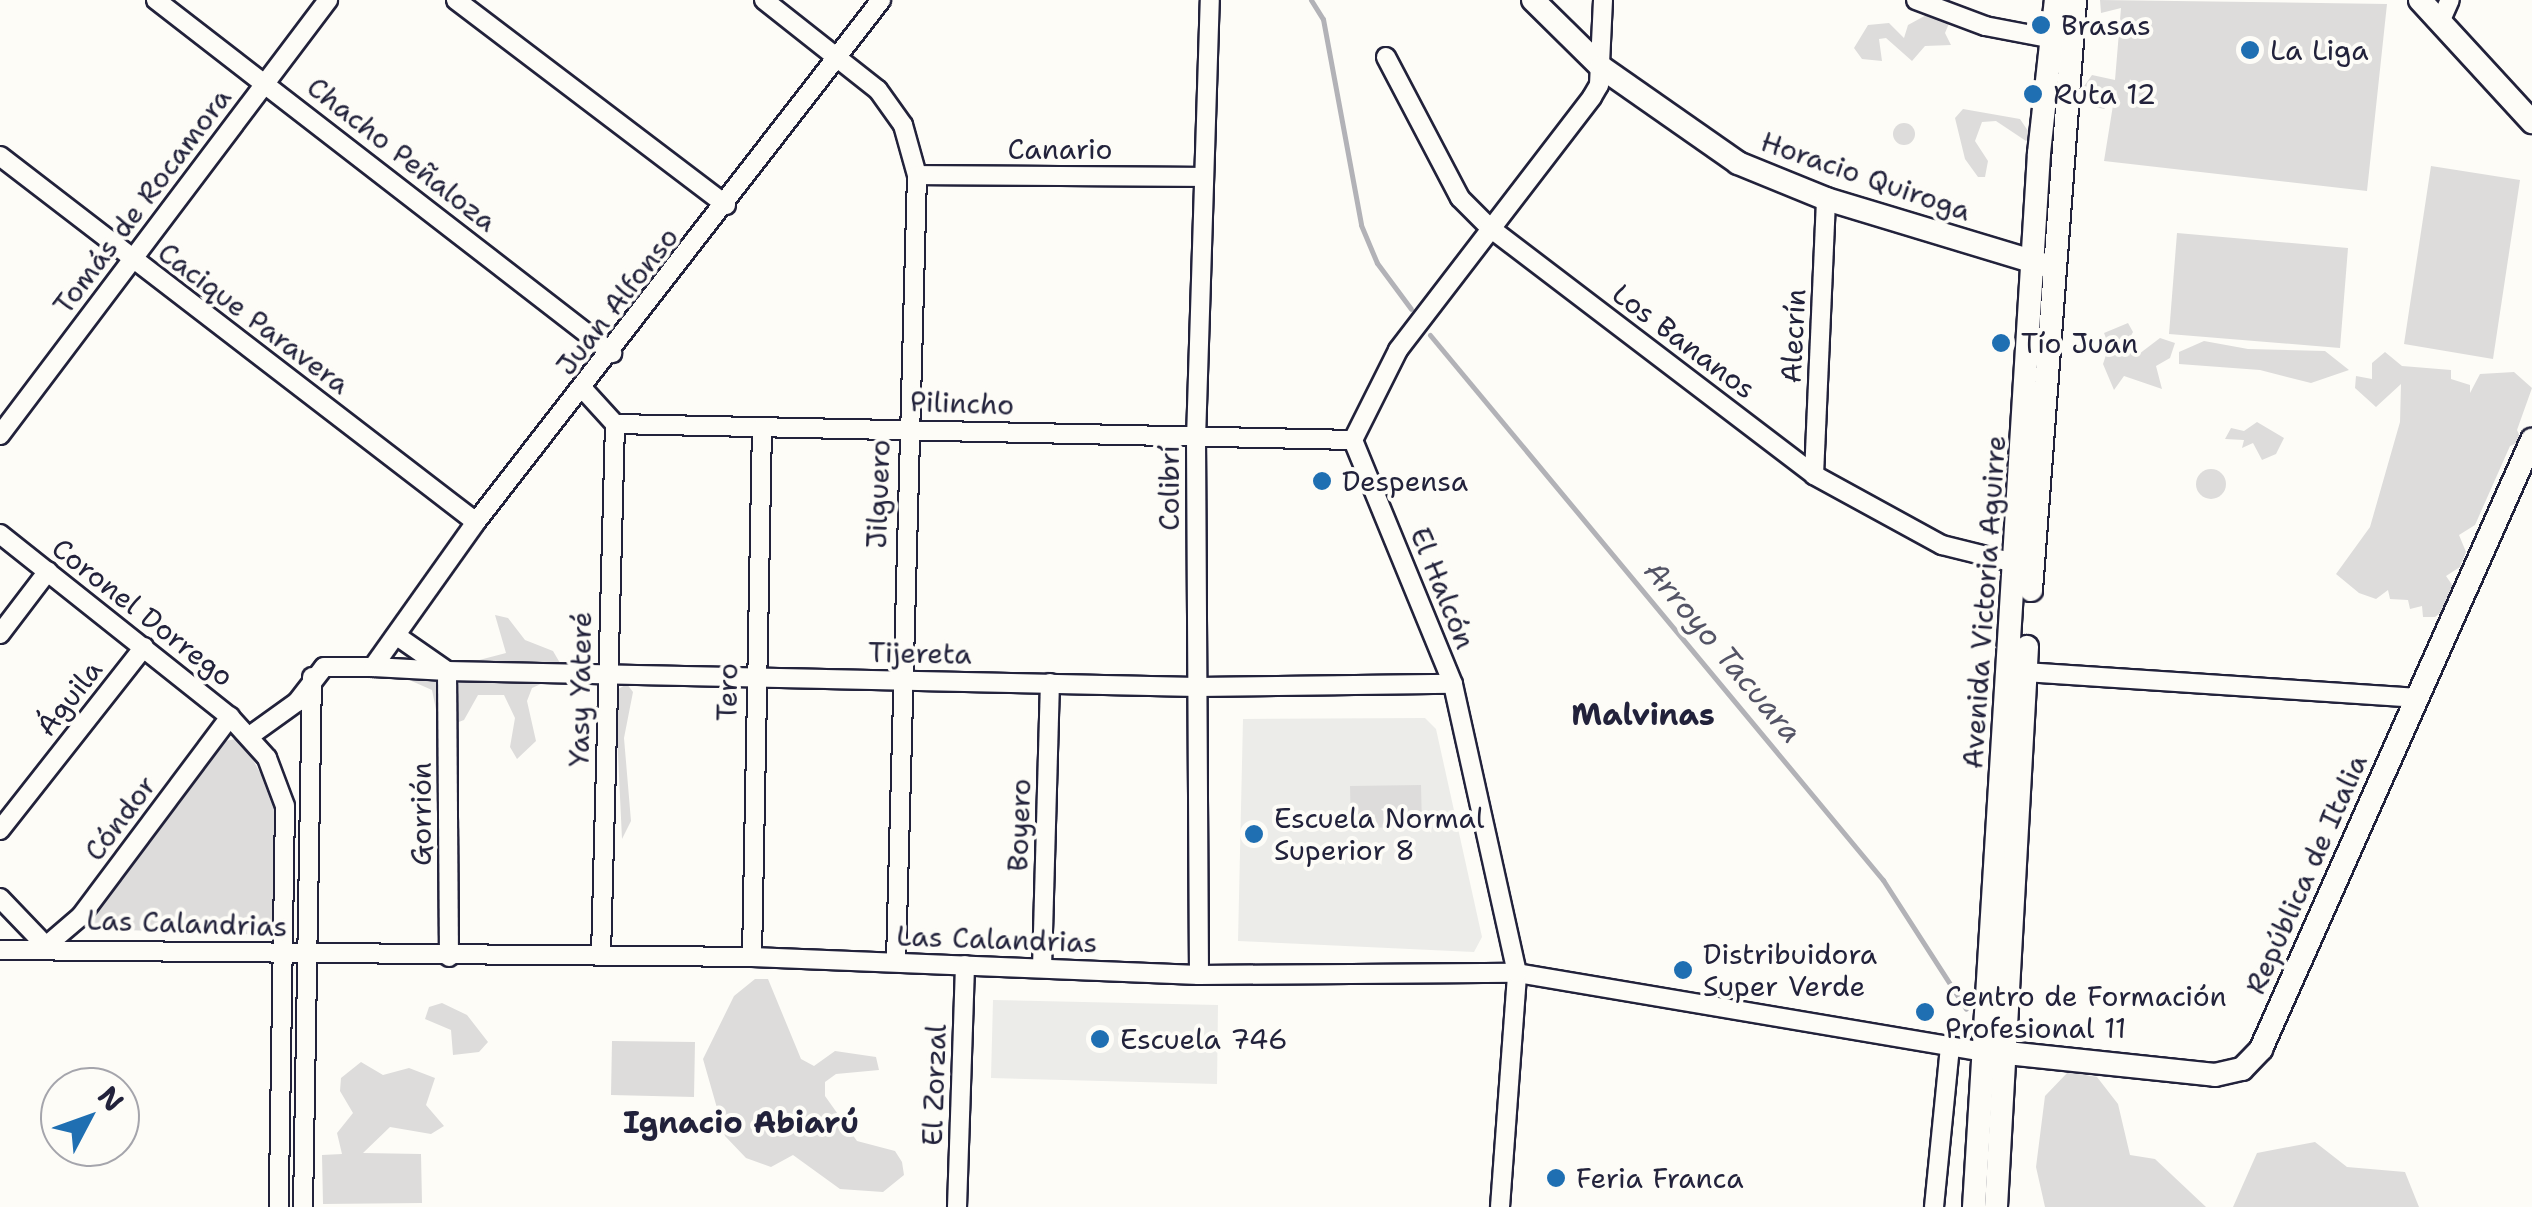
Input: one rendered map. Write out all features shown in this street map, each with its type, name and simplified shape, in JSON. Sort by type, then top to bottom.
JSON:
[{"type":"main road","name":"Horacio Quiroga","points":[[1533,0],[1601,66],[1738,163],[1826,199],[2044,265]]},
{"type":"main road","name":"Avenida Victoria Aguirre","points":[[1996,1207],[1996,1053],[2061,41],[2056,0]]},
{"type":"main road","name":"Avenida Victoria Aguirre","points":[[2061,41],[2075,0]]},
{"type":"main road","points":[[2420,0],[2445,11],[2532,122]]},
{"type":"main road","name":"República de Italia","points":[[1996,1053],[2215,1074],[2242,1070],[2261,1049],[2532,440]]},
{"type":"main road","name":"Avenida Victoria Aguirre","points":[[1974,1207],[1996,1053],[2026,672],[2025,565]]},
{"type":"street","name":"Chacho Peñaloza","points":[[156,0],[612,352]]},
{"type":"street","name":"Tomás de Rocamora","points":[[0,434],[328,0]]},
{"type":"street","points":[[456,0],[726,206]]},
{"type":"street","name":"Jilguero","points":[[764,0],[878,90],[903,124],[917,175],[900,680],[896,962]]},
{"type":"street","name":"Juan Alfonso","points":[[373,667],[476,522],[584,390],[880,0]]},
{"type":"street","name":"Colibrí","points":[[1200,975],[1196,439],[1210,0]]},
{"type":"street","points":[[1353,440],[1398,350],[1592,97],[1601,66],[1603,0]]},
{"type":"street","points":[[1916,0],[1986,26],[2061,41]]},
{"type":"street","name":"Los Bananos","points":[[1386,57],[1460,198],[1489,227],[1814,475],[1926,538],[2025,565]]},
{"type":"street","name":"Cacique Paravera","points":[[0,156],[476,522]]},
{"type":"street","name":"Canario","points":[[917,175],[1203,177]]},
{"type":"street","name":"Alecrín","points":[[1814,475],[1826,199]]},
{"type":"street","points":[[584,390],[614,424]]},
{"type":"street","name":"Pilincho","points":[[614,424],[1353,440]]},
{"type":"street","name":"Yasy Yateré","points":[[601,955],[614,424]]},
{"type":"street","name":"Tero","points":[[752,956],[754,678],[762,428]]},
{"type":"street","name":"El Halcón","points":[[1353,440],[1453,684],[1518,973],[1500,1207]]},
{"type":"street","name":"Coronel Dorrego","points":[[0,534],[251,735]]},
{"type":"street","points":[[0,634],[48,571]]},
{"type":"street","points":[[397,636],[447,671]]},
{"type":"street","name":"Águila","points":[[0,830],[144,647]]},
{"type":"street","name":"Tijereta","points":[[312,677],[324,667],[373,667],[1197,687],[1453,684]]},
{"type":"street","name":"Gorrión","points":[[447,671],[450,957]]},
{"type":"street","points":[[2026,672],[2417,698]]},
{"type":"street","points":[[279,1207],[285,806],[251,735],[298,702],[312,677]]},
{"type":"street","points":[[303,1207],[312,677]]},
{"type":"street","name":"Boyero","points":[[1042,968],[1050,683]]},
{"type":"street","name":"Cóndor","points":[[46,946],[81,916],[230,716]]},
{"type":"street","points":[[0,898],[46,946]]},
{"type":"street","name":"Las Calandrias","points":[[0,950],[46,946],[308,956],[752,956],[1200,975],[1518,973],[1996,1053]]},
{"type":"street","name":"El Zorzal","points":[[957,1207],[965,965]]},
{"type":"street","points":[[1934,1207],[1950,1048]]},
{"type":"shaded area","name":"La Liga","points":[[2100,0],[2387,4],[2367,191],[2104,161],[2114,99],[2104,109],[2091,106],[2080,92],[2092,75],[2115,80],[2121,8],[2101,13]]},
{"type":"shaded area","points":[[1930,13],[1950,21],[1945,33],[1951,45],[1925,46],[1912,61],[1886,38],[1879,39],[1882,61],[1862,59],[1854,48],[1868,25],[1889,23],[1904,38],[1908,25]]},
{"type":"shaded area","points":[[1963,109],[2020,119],[2032,137],[2026,141],[1996,121],[1982,122],[1975,141],[1988,161],[1985,177],[1978,177],[1965,159],[1955,118]]},
{"type":"shaded area","points":[[1904,123],[1912,126],[1912,142],[1904,145],[1896,142],[1893,134],[1896,126]]},
{"type":"shaded area","points":[[2431,166],[2520,180],[2493,359],[2404,344]]},
{"type":"shaded area","points":[[2177,233],[2348,248],[2340,348],[2169,334]]},
{"type":"shaded area","points":[[2128,323],[2133,332],[2127,343],[2139,354],[2160,338],[2175,343],[2170,358],[2156,366],[2162,389],[2124,376],[2114,390],[2103,364],[2109,346],[2104,333]]},
{"type":"shaded area","points":[[2204,341],[2248,349],[2325,351],[2349,370],[2311,383],[2260,370],[2179,364],[2179,352]]},
{"type":"shaded area","points":[[2385,352],[2402,366],[2451,370],[2451,379],[2470,385],[2470,393],[2480,374],[2514,372],[2532,388],[2517,430],[2522,441],[2510,446],[2475,525],[2459,535],[2466,552],[2460,567],[2446,576],[2455,589],[2448,594],[2453,603],[2435,617],[2423,617],[2422,606],[2410,609],[2408,600],[2390,599],[2388,590],[2376,599],[2359,593],[2336,574],[2370,527],[2400,422],[2401,384],[2376,407],[2355,388],[2356,376],[2372,379],[2372,363]]},
{"type":"shaded area","points":[[2257,422],[2284,438],[2276,454],[2262,460],[2253,443],[2242,448],[2244,440],[2225,439],[2231,428],[2244,431]]},
{"type":"shaded area","points":[[2211,469],[2222,473],[2226,484],[2222,495],[2211,499],[2200,495],[2196,484],[2200,473]]},
{"type":"shaded area","points":[[495,615],[508,618],[525,640],[553,651],[560,663],[556,677],[532,688],[527,701],[536,741],[517,759],[510,747],[515,718],[504,695],[478,695],[464,720],[440,729],[432,690],[407,679],[506,653]]},
{"type":"shaded area","points":[[627,684],[633,692],[624,738],[631,821],[622,839],[615,691]]},
{"type":"shaded area","points":[[1425,718],[1436,729],[1482,937],[1474,952],[1238,941],[1243,719]]},
{"type":"shaded area","points":[[241,738],[279,807],[274,935],[96,929],[91,916],[225,741]]},
{"type":"shaded area","points":[[1421,785],[1422,827],[1351,828],[1350,786]]},
{"type":"shaded area","points":[[755,979],[768,979],[801,1059],[814,1066],[835,1051],[876,1057],[879,1070],[836,1074],[825,1082],[825,1096],[857,1141],[895,1151],[902,1162],[904,1175],[883,1192],[840,1189],[793,1155],[771,1167],[746,1158],[725,1136],[703,1059],[734,996]]},
{"type":"shaded area","points":[[993,1000],[1218,1005],[1217,1084],[991,1078]]},
{"type":"shaded area","points":[[442,1003],[467,1015],[488,1042],[479,1052],[453,1055],[451,1030],[425,1019],[429,1007]]},
{"type":"shaded area","points":[[612,1041],[695,1042],[694,1097],[611,1095]]},
{"type":"shaded area","points":[[361,1062],[383,1075],[409,1068],[435,1078],[426,1105],[444,1126],[431,1134],[390,1127],[363,1153],[421,1154],[422,1203],[323,1204],[322,1155],[342,1154],[337,1133],[353,1113],[340,1091],[341,1078]]},
{"type":"shaded area","points":[[2068,1072],[2097,1077],[2118,1104],[2130,1155],[2155,1159],[2206,1207],[2045,1207],[2036,1167],[2045,1096]]},
{"type":"shaded area","points":[[2315,1142],[2347,1167],[2405,1172],[2419,1207],[2233,1207],[2257,1153]]},
{"type":"waterway","name":"Arroyo Tacuara","points":[[1311,0],[1323,19],[1361,225],[1377,263],[1411,309]]},
{"type":"waterway","name":"Arroyo Tacuara","points":[[1430,335],[1883,880],[1966,1009]]},
{"type":"place","name":"Brasas","points":[[2041,25]]},
{"type":"place","name":"La Liga","points":[[2250,50]]},
{"type":"place","name":"Ruta 12","points":[[2033,94]]},
{"type":"place","name":"Tío Juan","points":[[2001,343]]},
{"type":"place","name":"Despensa","points":[[1322,481]]},
{"type":"place","name":"Escuela Normal Superior 8","points":[[1254,834]]},
{"type":"place","name":"Distribuidora Super Verde","points":[[1683,970]]},
{"type":"place","name":"Centro de Formación Profesional 11","points":[[1925,1012]]},
{"type":"place","name":"Escuela 746","points":[[1100,1039]]},
{"type":"place","name":"Feria Franca","points":[[1556,1178]]},
{"type":"district","name":"Malvinas","points":[[1643,715]]},
{"type":"district","name":"Ignacio Abiarú","points":[[741,1123]]}]
